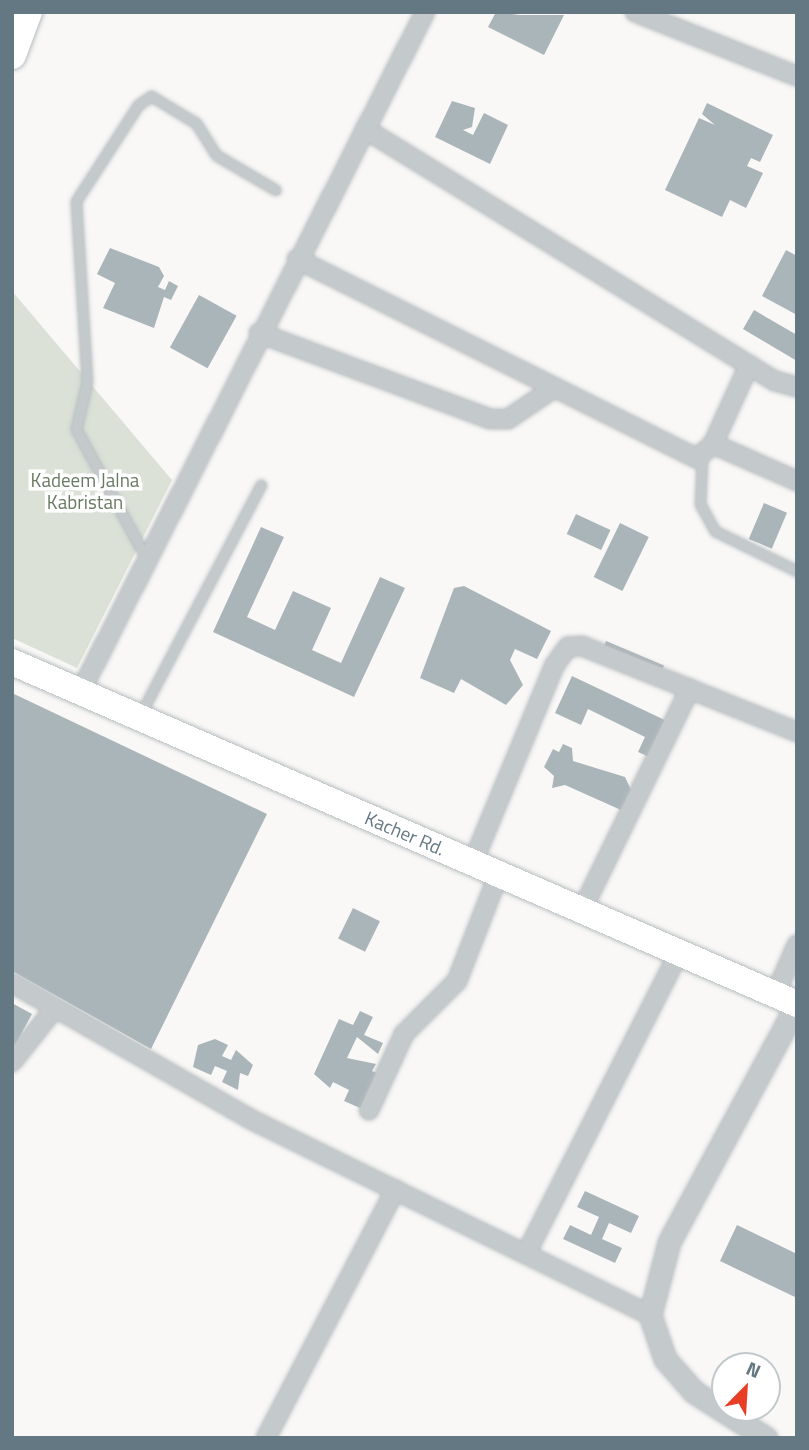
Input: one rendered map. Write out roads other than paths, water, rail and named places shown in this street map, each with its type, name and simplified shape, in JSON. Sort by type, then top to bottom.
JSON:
[{"type":"highway","points":[[12,55],[28,12]]},
{"type":"main road","name":"Kacher Rd.","points":[[12,662],[138,719],[499,873],[678,955],[790,1001]]},
{"type":"street","points":[[80,693],[145,556],[425,12]]},
{"type":"street","points":[[635,12],[797,76]]},
{"type":"street","points":[[365,128],[749,365],[797,387]]},
{"type":"street","points":[[297,260],[554,388],[707,451],[797,481]]},
{"type":"street","points":[[259,333],[490,419],[508,419],[554,388]]},
{"type":"street","points":[[707,451],[749,365]]},
{"type":"street","points":[[473,862],[554,666],[568,647],[582,646],[797,732]]},
{"type":"street","points":[[582,910],[690,689]]},
{"type":"street","points":[[369,1110],[404,1034],[452,990],[499,873]]},
{"type":"street","points":[[766,1438],[694,1392],[665,1359],[650,1315],[668,1242],[790,1001],[797,945]]},
{"type":"street","points":[[526,1254],[678,955]]},
{"type":"street","points":[[12,983],[250,1119],[650,1315]]},
{"type":"street","points":[[12,1062],[55,1007]]},
{"type":"street","points":[[266,1438],[395,1190]]},
{"type":"lane","points":[[145,556],[76,429],[87,382],[74,212],[78,194],[138,105],[151,96],[196,122],[216,155],[276,190]]},
{"type":"lane","points":[[707,451],[700,504],[715,531],[797,571]]},
{"type":"lane","points":[[138,719],[261,485]]},
{"type":"park label","name":"Kadeem Jalna Kabristan","points":[[85,491]]}]
